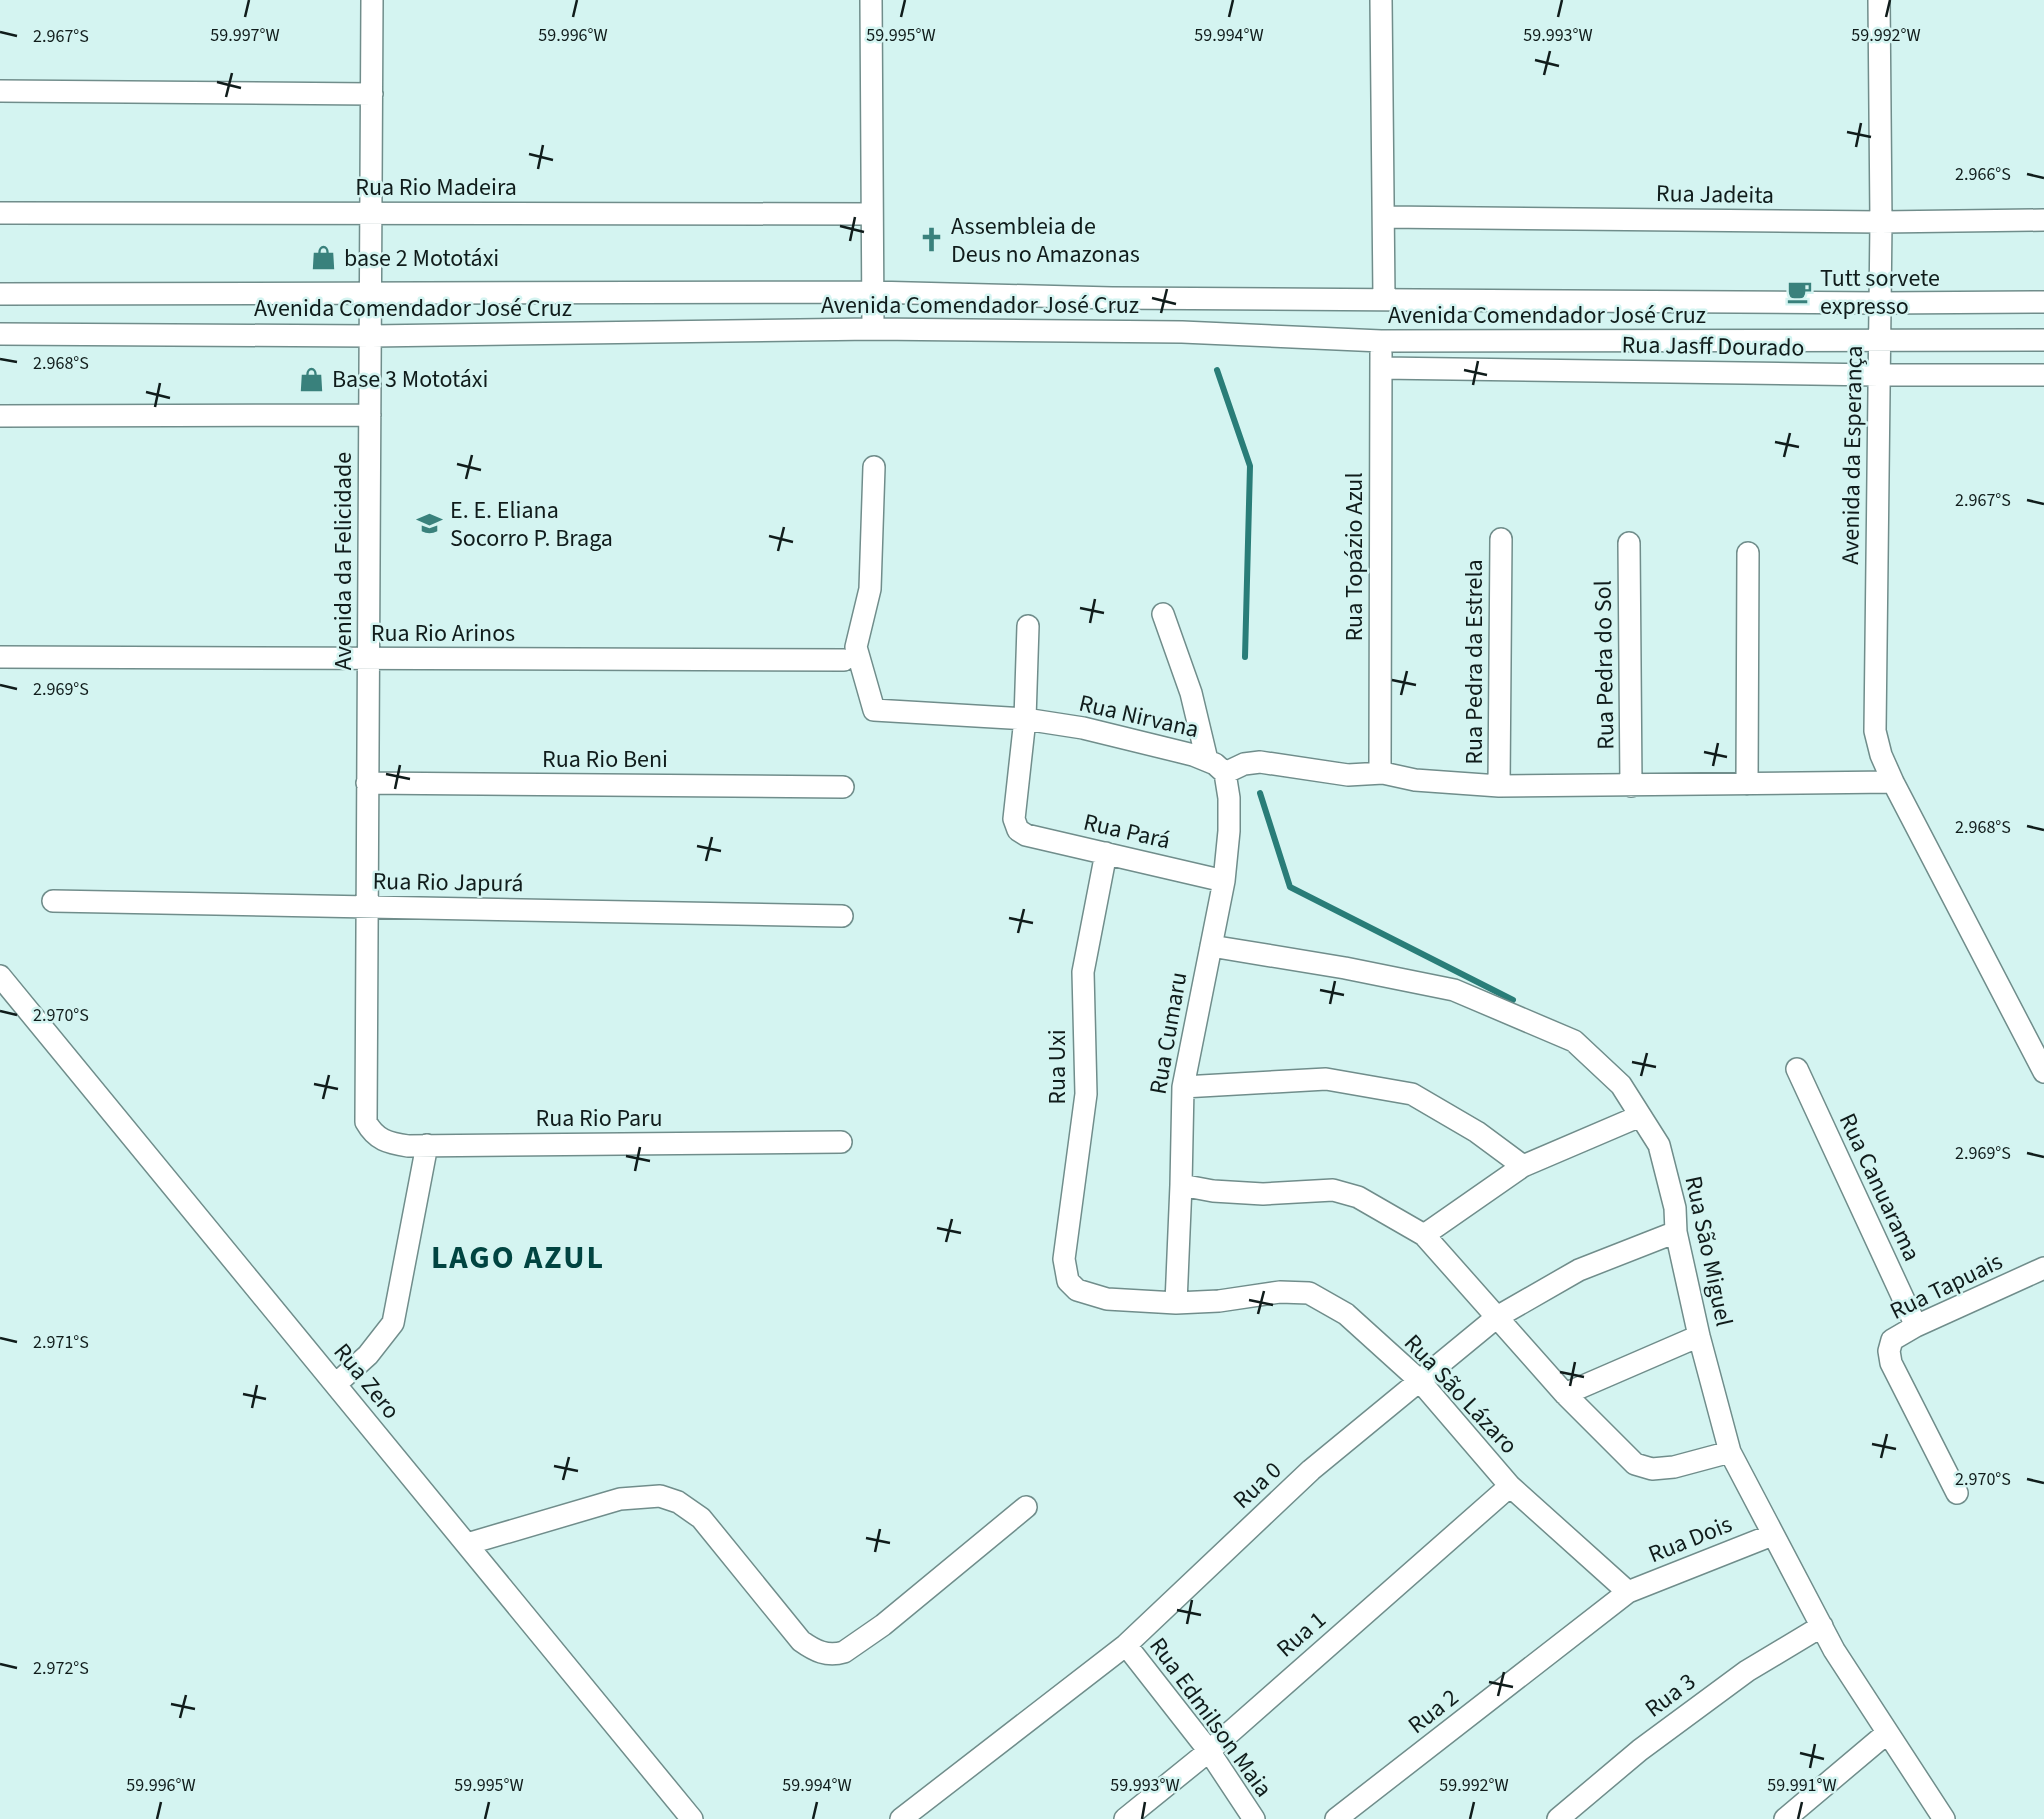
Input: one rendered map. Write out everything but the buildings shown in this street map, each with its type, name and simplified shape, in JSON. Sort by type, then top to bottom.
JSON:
[{"type":"street","name":"Avenida da Felicidade","points":[[366,1122],[372,0]]},
{"type":"street","points":[[871,0],[873,329]]},
{"type":"street","points":[[1381,0],[1384,298]]},
{"type":"street","name":"Avenida da Esperança","points":[[1879,0],[1881,222],[1875,731],[1881,755],[1893,782],[2044,1072]]},
{"type":"street","points":[[0,90],[372,94]]},
{"type":"street","name":"Rua Rio Madeira","points":[[0,213],[872,214]]},
{"type":"street","name":"Rua Jadeita","points":[[1384,216],[1881,222],[2044,220]]},
{"type":"street","name":"Avenida Comendador José Cruz","points":[[0,294],[872,292],[1112,298],[2044,302]]},
{"type":"street","name":"Avenida Comendador José Cruz","points":[[0,334],[372,336],[873,329],[1182,332],[1381,341],[2044,340]]},
{"type":"street","name":"Rua Topázio Azul","points":[[1381,341],[1380,765],[1383,773]]},
{"type":"street","name":"Rua Jasff Dourado","points":[[1381,368],[2044,375]]},
{"type":"street","points":[[0,416],[370,415]]},
{"type":"street","name":"Rua Nirvana","points":[[874,467],[870,589],[856,647],[874,710],[1025,719],[1083,728],[1163,746],[1207,760],[1221,768],[1225,774]]},
{"type":"street","name":"Rua Pedra da Estrela","points":[[1499,786],[1501,539]]},
{"type":"street","name":"Rua Pedra do Sol","points":[[1629,543],[1631,786]]},
{"type":"street","points":[[1747,784],[1748,553]]},
{"type":"street","points":[[1163,614],[1191,693],[1207,760]]},
{"type":"street","points":[[1025,719],[1028,626]]},
{"type":"street","name":"Rua Rio Arinos","points":[[0,657],[844,660]]},
{"type":"street","name":"Rua Pará","points":[[1025,719],[1014,819],[1018,830],[1027,835],[1224,881]]},
{"type":"street","points":[[1225,774],[1244,764],[1261,762],[1348,775],[1383,773],[1415,780],[1499,786],[1893,782]]},
{"type":"street","name":"Rua Cumaru","points":[[1176,1303],[1183,1087],[1224,881],[1229,831],[1229,798],[1225,774]]},
{"type":"street","name":"Rua Rio Beni","points":[[367,783],[843,787]]},
{"type":"street","name":"Rua Uxi","points":[[1068,1281],[1064,1259],[1086,1094],[1083,972],[1106,853]]},
{"type":"street","name":"Rua Rio Japurá","points":[[53,901],[842,916]]},
{"type":"street","name":"Rua São Miguel","points":[[1211,946],[1345,968],[1454,990],[1574,1041],[1620,1085],[1659,1144],[1675,1208],[1676,1231],[1699,1336],[1730,1452],[1822,1626],[1887,1733],[1944,1819]]},
{"type":"street","name":"Rua Zero","points":[[0,976],[692,1819]]},
{"type":"street","name":"Rua Canuarama","points":[[1797,1069],[1916,1326]]},
{"type":"street","points":[[1183,1087],[1326,1079],[1412,1094],[1477,1132],[1523,1166]]},
{"type":"street","points":[[1424,1235],[1523,1166],[1640,1116]]},
{"type":"street","name":"Rua Rio Paru","points":[[366,1122],[372,1133],[391,1144],[841,1142]]},
{"type":"street","points":[[336,1384],[368,1355],[393,1323],[427,1145]]},
{"type":"street","points":[[1181,1185],[1213,1191],[1263,1194],[1333,1190],[1358,1197],[1424,1235],[1564,1394],[1635,1464],[1652,1469],[1674,1467],[1730,1452]]},
{"type":"street","name":"Rua 0","points":[[901,1819],[1126,1646],[1311,1470],[1397,1402],[1419,1380],[1497,1317],[1579,1270],[1676,1231]]},
{"type":"street","name":"Rua Tapuais","points":[[1957,1493],[1891,1363],[1889,1351],[1892,1340],[1916,1326],[2044,1268]]},
{"type":"street","name":"Rua São Lázaro","points":[[1068,1281],[1084,1294],[1107,1299],[1176,1303],[1219,1301],[1280,1292],[1309,1293],[1346,1314],[1419,1380],[1510,1486],[1628,1592]]},
{"type":"street","points":[[1564,1394],[1699,1336]]},
{"type":"street","name":"Rua 1","points":[[1125,1819],[1209,1751],[1510,1486]]},
{"type":"street","points":[[467,1544],[620,1499],[660,1496],[688,1507],[701,1518],[801,1641],[822,1653],[837,1654],[883,1625],[1026,1507]]},
{"type":"street","name":"Rua Dois","points":[[1628,1592],[1772,1535]]},
{"type":"street","name":"Rua 2","points":[[1336,1819],[1628,1592]]},
{"type":"street","name":"Rua 3","points":[[1558,1819],[1640,1750],[1748,1671],[1822,1626]]},
{"type":"street","name":"Rua Edmilson Maia","points":[[1126,1646],[1209,1751],[1254,1819]]},
{"type":"street","points":[[1785,1819],[1887,1733]]},
{"type":"waterway","points":[[1217,370],[1250,466],[1245,657]]},
{"type":"waterway","points":[[1260,793],[1290,887],[1513,1000]]},
{"type":"place","name":"Assembleia de Deus no Amazonas","points":[[931,240]]},
{"type":"place","name":"base 2 Mototáxi","points":[[324,258]]},
{"type":"place","name":"Tutt sorvete expresso","points":[[1800,292]]},
{"type":"place","name":"Base 3 Mototáxi","points":[[312,379]]},
{"type":"place","name":"E. E. Eliana Socorro P. Braga","points":[[430,524]]},
{"type":"district","name":"LAGO AZUL","points":[[518,1257]]}]
